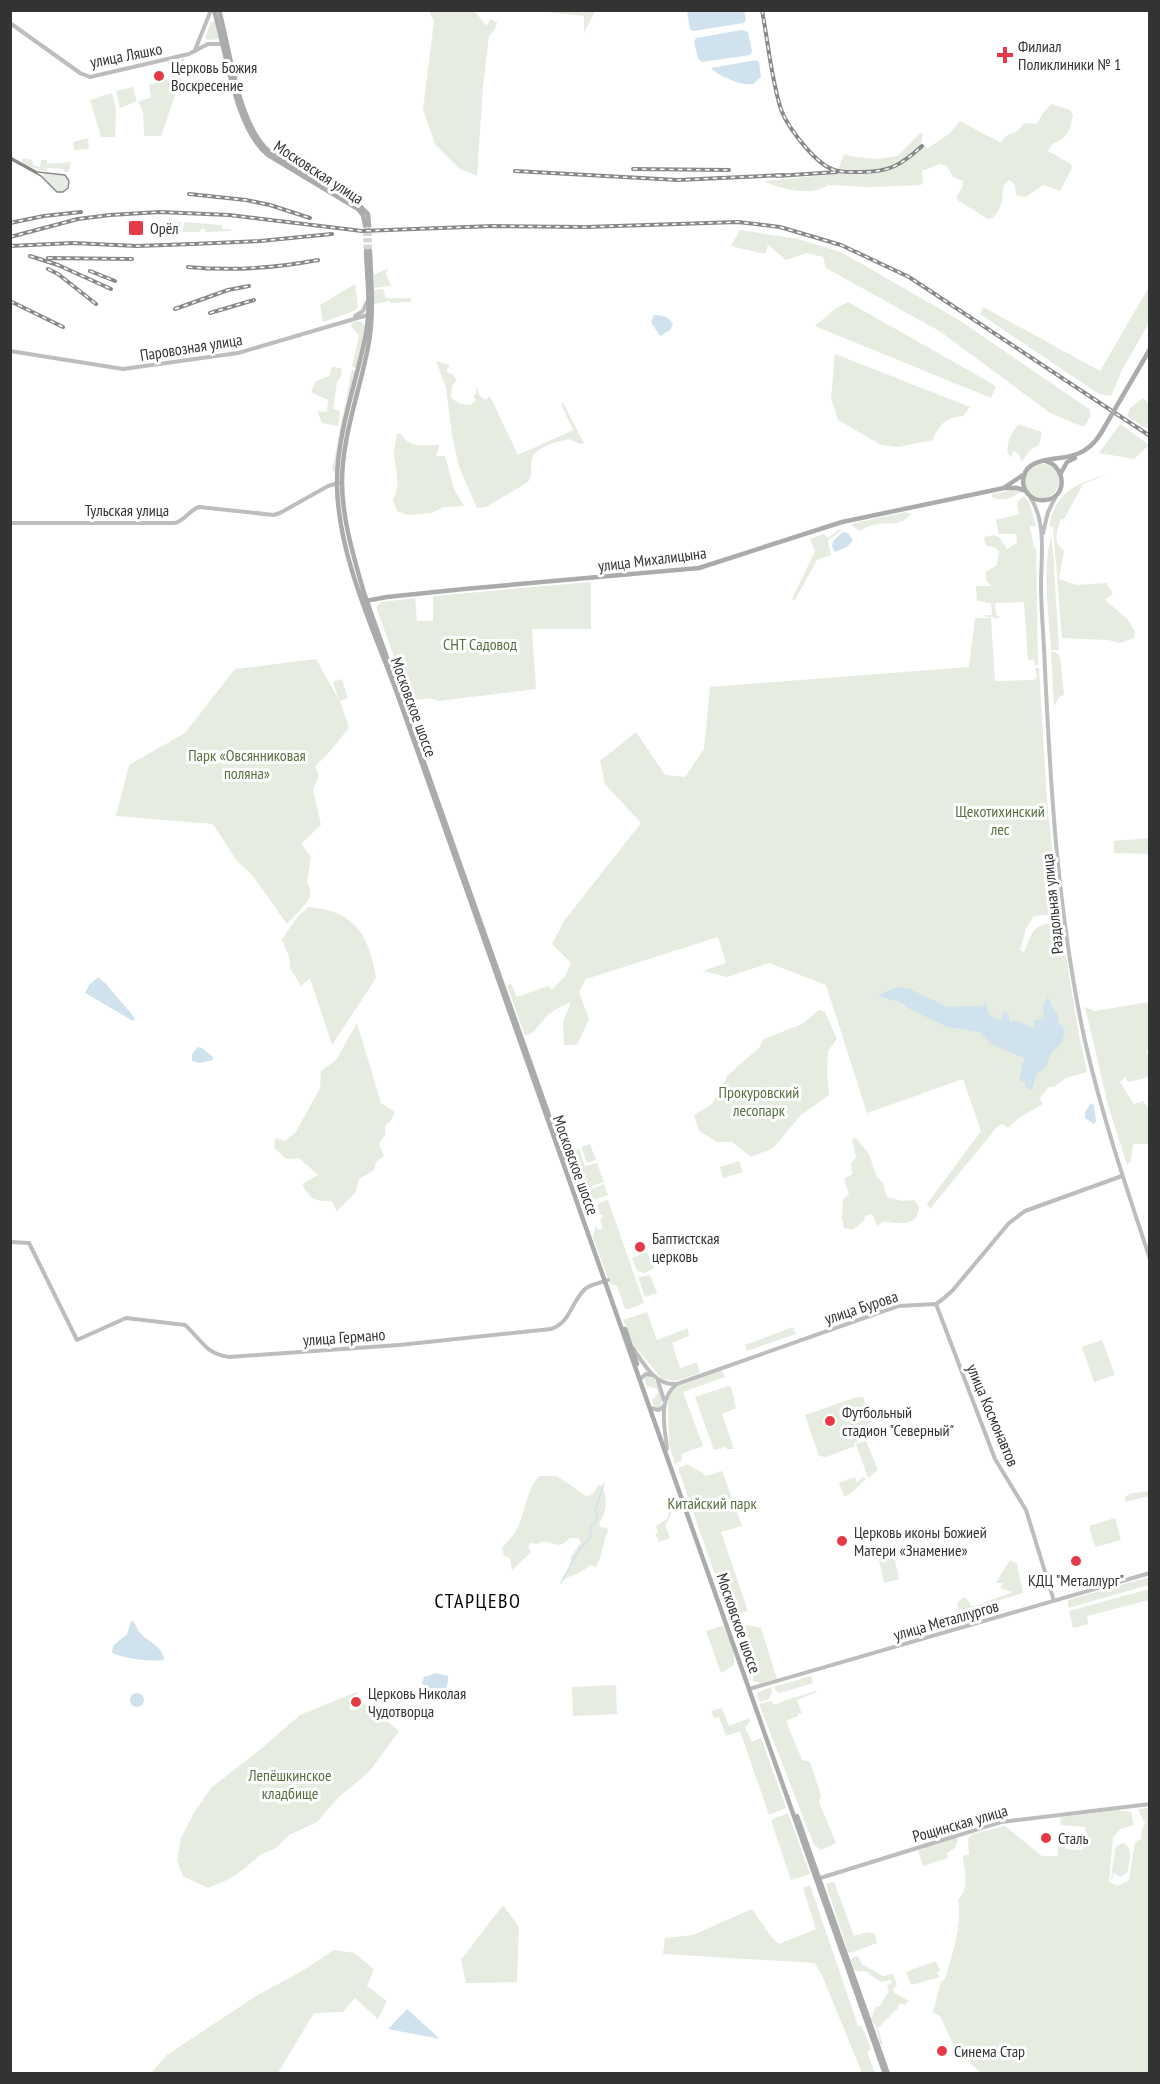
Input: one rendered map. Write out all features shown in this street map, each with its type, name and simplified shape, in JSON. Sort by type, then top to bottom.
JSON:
[{"type":"main road","name":"Московская улица","points":[[215,10],[236,98],[258,144],[268,154],[348,202],[367,218]]},
{"type":"main road","name":"Московская улица","points":[[215,10],[240,97],[258,140],[270,152],[360,206],[367,218]]},
{"type":"main road","points":[[195,51],[215,10]]},
{"type":"main road","name":"улица Ляшко","points":[[10,23],[87,76],[95,76],[195,51],[207,44],[223,45]]},
{"type":"main road","points":[[367,218],[367,225]]},
{"type":"main road","name":"Московское шоссе","points":[[340,483],[346,442],[369,342],[370,314],[368,251],[368,301],[370,314],[342,441],[340,483],[340,516],[346,541],[393,684],[886,2073]]},
{"type":"main road","points":[[351,318],[363,311],[368,301]]},
{"type":"main road","name":"Паровозная улица","points":[[10,351],[123,369],[238,353],[370,314]]},
{"type":"main road","points":[[351,318],[362,319],[367,325]]},
{"type":"main road","points":[[1149,350],[1094,443],[1082,452],[1064,459],[1034,463],[1025,473],[1023,484],[1027,493],[1040,500],[1049,499],[1057,494],[1062,482],[1061,473],[1067,462],[1089,450],[1102,433],[1149,355]]},
{"type":"main road","points":[[1046,461],[1053,464],[1061,473]]},
{"type":"main road","name":"улица Михалицына","points":[[1004,488],[1025,473]]},
{"type":"main road","name":"Тульская улица","points":[[10,523],[175,523],[183,520],[199,507],[274,515],[328,486],[340,483]]},
{"type":"main road","name":"улица Михалицына","points":[[364,601],[420,593],[699,568],[842,522],[1004,488],[1017,488],[1027,493]]},
{"type":"main road","name":"Раздольная улица","points":[[1027,493],[1038,513],[1042,537],[1041,587],[1046,685],[1058,856],[1067,939],[1079,1012],[1094,1080],[1149,1259]]},
{"type":"main road","name":"Раздольная улица","points":[[1042,537],[1048,512],[1057,494]]},
{"type":"main road","points":[[936,1304],[953,1290],[1009,1223],[1025,1211],[1122,1176]]},
{"type":"main road","name":"улица Германо","points":[[10,1242],[29,1243],[77,1340],[120,1320],[133,1318],[185,1325],[205,1348],[212,1353],[229,1357],[464,1339],[551,1329],[560,1326],[586,1289],[606,1281]]},
{"type":"main road","name":"Московское шоссе","points":[[606,1281],[641,1378]]},
{"type":"main road","name":"улица Бурова","points":[[677,1384],[898,1306],[936,1304]]},
{"type":"main road","name":"улица Космонавтов","points":[[936,1304],[995,1458],[1026,1510],[1054,1601]]},
{"type":"main road","points":[[631,1345],[658,1380],[677,1384]]},
{"type":"main road","points":[[641,1378],[646,1374],[653,1375]]},
{"type":"main road","points":[[658,1380],[664,1400],[667,1449]]},
{"type":"main road","points":[[664,1400],[677,1384]]},
{"type":"main road","points":[[651,1408],[659,1410],[664,1406]]},
{"type":"main road","name":"Московское шоссе","points":[[651,1408],[751,1689]]},
{"type":"main road","name":"улица Металлургов","points":[[751,1689],[1149,1573]]},
{"type":"main road","name":"Рощинская улица","points":[[818,1878],[1001,1822],[1149,1804]]},
{"type":"green space","points":[[429,11],[474,11],[487,26],[490,19],[497,22],[489,36],[477,176],[460,169],[435,144],[423,109],[434,21]]},
{"type":"green space","points":[[537,11],[595,11],[584,33],[584,16]]},
{"type":"green space","points":[[215,21],[219,39],[208,40],[205,38],[211,22]]},
{"type":"green space","points":[[184,58],[184,70],[161,136],[144,136],[143,112],[138,101],[151,98],[149,85],[171,78],[168,62]]},
{"type":"green space","points":[[133,87],[137,101],[120,108],[116,91]]},
{"type":"green space","points":[[112,93],[116,110],[115,137],[101,137],[90,100]]},
{"type":"green space","points":[[1051,104],[1070,110],[1073,116],[1067,134],[1053,143],[1048,151],[1071,164],[1072,168],[1060,191],[1043,185],[1026,197],[1016,195],[1015,185],[1010,180],[1003,188],[1000,206],[993,218],[988,219],[956,198],[963,186],[963,181],[953,177],[947,166],[940,164],[922,171],[921,185],[871,187],[828,185],[814,191],[805,191],[778,187],[764,181],[837,174],[843,156],[846,154],[876,159],[898,156],[920,133],[923,134],[921,142],[923,146],[928,148],[949,134],[960,121],[1001,143],[1008,135],[1017,132],[1024,123],[1037,124]]},
{"type":"green space","points":[[88,138],[89,149],[74,150],[73,142]]},
{"type":"green space","points":[[24,158],[32,160],[33,165],[40,167],[41,160],[47,160],[47,164],[71,162],[69,172],[64,172],[64,169],[47,168],[46,172],[25,165],[21,160]]},
{"type":"green space","points":[[44,174],[63,175],[68,181],[67,187],[63,192],[57,191],[43,177]]},
{"type":"green space","points":[[162,222],[181,222],[181,232],[162,233],[162,230],[166,231]]},
{"type":"green space","points":[[184,222],[222,225],[222,229],[231,229],[231,231],[205,232],[205,229],[201,229],[200,232],[183,232]]},
{"type":"green space","points":[[740,230],[798,239],[841,252],[959,320],[1089,409],[1091,415],[1084,427],[1050,413],[941,332],[826,268],[823,257],[806,253],[786,260],[768,245],[765,254],[731,246]]},
{"type":"green space","points":[[388,268],[386,274],[391,286],[373,288],[374,275]]},
{"type":"green space","points":[[355,284],[358,307],[354,311],[323,322],[320,305]]},
{"type":"green space","points":[[1149,287],[1149,323],[1122,370],[1111,396],[1099,394],[980,314],[983,307],[1100,371]]},
{"type":"green space","points":[[383,289],[386,298],[411,298],[411,302],[390,303],[390,301],[374,304],[373,290]]},
{"type":"green space","points":[[848,302],[996,386],[991,398],[815,326],[835,309]]},
{"type":"green space","points":[[361,321],[365,326],[357,368],[352,367],[359,335],[351,326],[353,322]]},
{"type":"green space","points":[[835,354],[970,407],[963,416],[944,422],[933,440],[897,447],[881,445],[838,420],[831,398]]},
{"type":"green space","points":[[436,361],[450,365],[446,372],[452,374],[457,380],[452,386],[451,398],[460,404],[471,405],[476,399],[473,397],[477,392],[476,387],[480,396],[486,400],[490,396],[518,455],[573,430],[561,404],[563,403],[584,443],[580,444],[569,439],[542,448],[532,459],[531,476],[528,482],[486,507],[477,508],[459,467],[446,388]]},
{"type":"green space","points":[[332,367],[341,368],[342,375],[337,382],[333,409],[340,411],[338,426],[322,423],[317,411],[327,412],[328,400],[311,392],[316,381],[329,376]]},
{"type":"green space","points":[[352,369],[356,371],[336,472],[332,471]]},
{"type":"green space","points":[[1143,398],[1149,403],[1149,430],[1127,416],[1130,408]]},
{"type":"green space","points":[[1018,424],[1042,432],[1039,445],[1030,450],[1022,462],[1018,453],[1013,451],[1011,458],[1007,452],[1009,439]]},
{"type":"green space","points":[[1120,424],[1149,445],[1134,459],[1099,453]]},
{"type":"green space","points":[[400,433],[412,444],[439,445],[436,456],[445,456],[454,489],[464,506],[443,507],[432,513],[408,515],[397,511],[393,499],[397,483],[394,453],[397,434]]},
{"type":"green space","points":[[1042,464],[1054,469],[1059,481],[1054,493],[1042,498],[1030,493],[1025,481],[1030,469]]},
{"type":"green space","points":[[1108,474],[1083,484],[1064,519],[1061,519],[1057,540],[1064,551],[1059,579],[1076,585],[1106,583],[1113,594],[1105,600],[1128,620],[1135,631],[1134,638],[1120,643],[1108,640],[1062,638],[1053,527],[1049,526],[1057,504],[1063,496],[1077,485]]},
{"type":"green space","points":[[1012,490],[1021,491],[1007,498],[992,497],[992,494]]},
{"type":"green space","points":[[1024,496],[1029,502],[1036,526],[1030,526],[1030,531],[1036,548],[1038,665],[1035,665],[1034,660],[1028,660],[1024,602],[995,603],[996,615],[999,618],[979,616],[992,615],[991,603],[977,601],[976,586],[991,586],[986,580],[986,572],[997,565],[999,551],[994,547],[986,546],[984,537],[994,535],[1000,538],[1007,549],[1017,543],[1016,534],[999,534],[996,520],[1019,514],[1017,502]]},
{"type":"green space","points":[[905,512],[911,514],[898,523],[873,525],[859,531],[851,524]]},
{"type":"green space","points":[[843,529],[828,541],[831,555],[817,560],[795,600],[792,599],[815,551],[810,539],[824,534],[828,538]]},
{"type":"green space","points":[[1051,537],[1059,650],[1051,650],[1048,608],[1047,563]]},
{"type":"green space","name":"СНТ Садовод","points":[[591,582],[591,629],[532,629],[536,689],[439,701],[430,698],[410,701],[376,607],[381,602],[415,598],[417,621],[433,621],[433,596]]},
{"type":"green space","name":"Щекотихинский лес","points":[[975,618],[991,618],[995,681],[1034,680],[1037,677],[1035,668],[1039,668],[1047,800],[1058,911],[1054,914],[1034,916],[1026,929],[1020,950],[1024,952],[1034,930],[1038,927],[1056,922],[1061,926],[1087,1072],[1066,1078],[1054,1087],[1049,1087],[1040,1098],[1043,1104],[1020,1117],[1008,1128],[1003,1124],[997,1127],[930,1209],[927,1204],[981,1131],[963,1079],[867,1113],[826,985],[769,963],[727,977],[703,971],[726,963],[718,937],[586,979],[579,992],[589,1019],[577,1045],[564,1045],[563,1021],[571,1002],[552,1012],[535,1030],[525,1036],[507,985],[511,984],[517,997],[548,986],[552,990],[565,976],[571,963],[552,944],[564,921],[641,823],[605,784],[600,761],[636,732],[665,775],[685,777],[704,749],[710,687],[969,667]]},
{"type":"green space","points":[[1051,652],[1056,652],[1060,657],[1064,695],[1060,696],[1054,706]]},
{"type":"green space","name":"Парк «Овсянниковая поляна»","points":[[316,659],[339,700],[333,682],[342,679],[348,698],[340,701],[349,728],[315,766],[319,776],[313,790],[321,825],[301,844],[311,857],[307,883],[310,894],[305,905],[287,924],[253,876],[237,861],[213,824],[116,816],[129,765],[185,733],[235,669]]},
{"type":"green space","points":[[1149,838],[1149,854],[1114,853],[1114,841]]},
{"type":"green space","points":[[309,907],[325,909],[338,914],[357,928],[369,949],[376,978],[332,1045],[310,978],[301,986],[290,968],[289,957],[282,939],[298,916]]},
{"type":"green space","points":[[1149,1002],[1149,1047],[1146,1054],[1149,1055],[1149,1077],[1129,1082],[1126,1076],[1120,1082],[1134,1104],[1143,1101],[1149,1108],[1149,1144],[1133,1144],[1131,1161],[1127,1165],[1108,1105],[1085,1007],[1095,1011]]},
{"type":"green space","name":"Прокуровский лесопарк","points":[[819,1010],[825,1012],[837,1039],[828,1051],[829,1095],[801,1115],[773,1148],[751,1157],[732,1142],[717,1142],[699,1131],[694,1115],[712,1104],[728,1075],[759,1048],[764,1039],[802,1024]]},
{"type":"green space","points":[[357,1023],[381,1103],[395,1112],[385,1126],[385,1135],[379,1144],[384,1156],[376,1162],[374,1170],[359,1179],[356,1192],[337,1211],[331,1201],[316,1200],[310,1196],[302,1184],[318,1175],[299,1158],[286,1159],[274,1147],[275,1138],[285,1141],[296,1132],[320,1088],[321,1071],[336,1060]]},
{"type":"green space","points":[[854,1138],[869,1154],[887,1197],[901,1201],[914,1200],[919,1206],[916,1218],[912,1221],[896,1223],[884,1221],[877,1226],[872,1214],[865,1216],[864,1221],[852,1230],[844,1228],[843,1199],[849,1194],[844,1179],[852,1174],[851,1164],[856,1157],[852,1140]]},
{"type":"green space","points":[[590,1144],[596,1160],[587,1163],[581,1147]]},
{"type":"green space","points":[[579,1148],[585,1166],[597,1163],[604,1182],[580,1190],[572,1169],[571,1155]]},
{"type":"green space","points":[[739,1161],[743,1172],[723,1178],[720,1167]]},
{"type":"green space","points":[[604,1184],[608,1195],[585,1203],[581,1193]]},
{"type":"green space","points":[[608,1200],[644,1303],[629,1309],[625,1309],[617,1286],[610,1284],[593,1237],[596,1225],[598,1230],[603,1229],[600,1220],[603,1217],[602,1214],[600,1215],[597,1204]]},
{"type":"green space","points":[[647,1252],[654,1268],[645,1273],[637,1271],[632,1258]]},
{"type":"green space","points":[[650,1275],[657,1293],[645,1297],[638,1277]]},
{"type":"green space","points":[[647,1312],[657,1340],[688,1328],[689,1336],[672,1343],[680,1368],[697,1362],[700,1373],[675,1381],[662,1379],[633,1344],[623,1320]]},
{"type":"green space","points":[[793,1327],[796,1334],[747,1351],[745,1345]]},
{"type":"green space","points":[[1102,1340],[1115,1375],[1094,1382],[1082,1347]]},
{"type":"green space","points":[[722,1370],[725,1377],[683,1392],[703,1446],[681,1454],[682,1460],[675,1464],[669,1444],[669,1395],[677,1387]]},
{"type":"green space","points":[[647,1375],[657,1382],[660,1389],[663,1400],[659,1408],[654,1407],[652,1400],[658,1394],[657,1389],[647,1386],[644,1379]]},
{"type":"green space","points":[[731,1387],[736,1408],[722,1414],[734,1449],[727,1449],[724,1446],[714,1450],[695,1397]]},
{"type":"green space","points":[[863,1397],[872,1421],[861,1428],[866,1438],[854,1443],[855,1446],[826,1457],[819,1456],[805,1415]]},
{"type":"green space","points":[[866,1441],[878,1470],[868,1478],[856,1444]]},
{"type":"green space","name":"Китайский парк","points":[[688,1464],[706,1476],[722,1471],[742,1526],[721,1532],[748,1611],[742,1612],[740,1623],[732,1624],[678,1468]]},
{"type":"green space","points":[[539,1476],[557,1476],[586,1496],[591,1495],[600,1484],[603,1488],[606,1498],[605,1509],[599,1523],[600,1527],[607,1528],[608,1531],[596,1567],[591,1565],[561,1580],[570,1565],[571,1557],[581,1542],[578,1538],[570,1538],[563,1544],[557,1545],[543,1541],[538,1544],[531,1543],[528,1546],[531,1552],[512,1570],[510,1558],[504,1556],[502,1548],[517,1529],[528,1495]]},
{"type":"green space","points":[[855,1477],[857,1482],[863,1477],[866,1479],[849,1495],[844,1496],[839,1483]]},
{"type":"green space","points":[[1149,1491],[1149,1496],[1125,1502],[1125,1497],[1129,1494]]},
{"type":"green space","points":[[673,1496],[672,1511],[665,1525],[670,1538],[659,1542],[655,1534],[658,1532],[656,1526],[667,1519]]},
{"type":"green space","points":[[1115,1518],[1121,1540],[1095,1547],[1089,1526]]},
{"type":"green space","points":[[893,1551],[899,1579],[884,1583],[878,1555]]},
{"type":"green space","points":[[1010,1560],[1017,1564],[1023,1593],[965,1611],[958,1608],[957,1603],[963,1597],[971,1606],[975,1606],[1013,1592],[1000,1588],[1003,1583],[996,1583]]},
{"type":"green space","points":[[1149,1577],[1149,1585],[1068,1608],[1068,1600]]},
{"type":"green space","points":[[1149,1589],[1149,1600],[1087,1616],[1088,1624],[1073,1628],[1069,1611]]},
{"type":"green space","points":[[748,1625],[761,1628],[777,1679],[762,1683],[753,1681],[755,1668],[750,1653],[742,1651],[734,1629]]},
{"type":"green space","points":[[724,1627],[733,1650],[734,1665],[721,1673],[706,1631]]},
{"type":"green space","points":[[811,1676],[813,1683],[780,1693],[774,1687]]},
{"type":"green space","points":[[616,1685],[617,1714],[573,1716],[572,1687]]},
{"type":"green space","points":[[771,1687],[772,1692],[769,1699],[759,1702],[757,1693]]},
{"type":"green space","name":"Лепёшкинское кладбище","points":[[359,1691],[349,1707],[351,1710],[356,1710],[361,1702],[368,1706],[372,1703],[381,1716],[399,1731],[369,1772],[339,1797],[317,1822],[289,1835],[276,1848],[260,1855],[227,1880],[208,1888],[183,1876],[177,1861],[181,1838],[211,1788],[300,1715]]},
{"type":"green space","points":[[816,1691],[797,1700],[802,1714],[798,1713],[798,1716],[786,1721],[802,1760],[810,1762],[821,1795],[819,1802],[836,1843],[821,1850],[814,1845],[759,1704],[770,1701],[776,1705]]},
{"type":"green space","points":[[722,1708],[729,1726],[749,1718],[750,1722],[745,1727],[752,1742],[761,1738],[786,1808],[769,1815],[740,1731],[726,1736],[719,1717],[714,1718],[711,1711]]},
{"type":"green space","points":[[1149,1808],[1149,2073],[981,2073],[956,2050],[940,2016],[933,2012],[956,1939],[959,1919],[958,1899],[965,1885],[963,1856],[969,1854],[968,1839],[972,1834],[1005,1826],[1042,1856],[1058,1856],[1058,1845],[1061,1845],[1060,1831],[1062,1830],[1066,1849],[1082,1850],[1086,1831],[1084,1827],[1060,1825],[1061,1817],[1116,1810],[1131,1812],[1134,1825],[1120,1829],[1113,1837],[1109,1882],[1118,1886],[1129,1880],[1135,1842],[1141,1839],[1146,1821],[1143,1820],[1138,1809]]},
{"type":"green space","points":[[788,1813],[810,1874],[791,1880],[771,1820]]},
{"type":"green space","points":[[956,1837],[958,1840],[955,1848],[947,1853],[948,1858],[923,1866],[918,1850]]},
{"type":"green space","points":[[1122,1843],[1128,1847],[1129,1851],[1128,1871],[1121,1877],[1113,1873],[1112,1881],[1115,1848]]},
{"type":"green space","points":[[834,1882],[854,1936],[867,1932],[875,1934],[877,1943],[848,1952],[826,1884]]},
{"type":"green space","points":[[810,1885],[858,2026],[862,2026],[871,2049],[867,2052],[875,2073],[862,2073],[815,1963],[663,1954],[665,1938],[693,1935],[752,1909],[772,1938],[779,1944],[816,1929],[803,1888]]},
{"type":"green space","points":[[503,1905],[519,1927],[517,1982],[466,1983],[461,1960]]},
{"type":"green space","points":[[334,1950],[354,1953],[374,1969],[367,1986],[387,2001],[378,2019],[355,1998],[343,2012],[314,2013],[278,2073],[151,2073],[167,2055],[256,1996],[302,1971]]},
{"type":"green space","points":[[858,1956],[862,1964],[883,1976],[893,1974],[897,1985],[893,1989],[894,1993],[909,2001],[905,2005],[899,2003],[898,2008],[878,2028],[883,2045],[880,2044],[877,2028],[871,2019],[876,2006],[879,2007],[889,1991],[887,1985],[892,1983],[891,1980],[881,1982],[865,1971],[854,1970],[851,1960]]},
{"type":"green space","points":[[936,1961],[940,1970],[937,1973],[940,1977],[911,1985],[906,1972]]},
{"type":"water","points":[[687,11],[744,11],[746,19],[744,23],[693,31],[690,29]]},
{"type":"water","points":[[742,30],[748,32],[752,51],[750,55],[702,62],[698,59],[694,42],[696,38]]},
{"type":"water","points":[[756,60],[759,62],[761,77],[753,84],[730,80],[711,68]]},
{"type":"water","points":[[654,315],[668,318],[673,325],[670,330],[660,336],[651,322]]},
{"type":"water","points":[[843,532],[848,533],[853,540],[847,547],[835,552],[832,547],[833,541]]},
{"type":"water","points":[[98,977],[135,1018],[133,1021],[85,993],[89,985]]},
{"type":"water","points":[[897,987],[910,989],[947,1007],[982,1006],[986,1002],[988,1013],[998,1020],[1002,1019],[1004,1011],[1008,1014],[1010,1022],[1016,1020],[1032,1028],[1035,1026],[1034,1020],[1044,1019],[1043,1004],[1048,997],[1058,1015],[1058,1022],[1065,1030],[1062,1043],[1052,1052],[1046,1067],[1036,1075],[1032,1091],[1019,1080],[1024,1058],[991,1044],[979,1032],[947,1027],[902,1003],[879,996]]},
{"type":"water","points":[[198,1047],[213,1057],[213,1060],[200,1063],[192,1061],[192,1054]]},
{"type":"water","points":[[1091,1103],[1094,1105],[1096,1121],[1094,1124],[1085,1118],[1085,1112]]},
{"type":"water","points":[[131,1621],[141,1634],[162,1652],[164,1660],[138,1660],[112,1653],[113,1646],[127,1634]]},
{"type":"water","points":[[436,1673],[448,1676],[448,1683],[445,1690],[435,1700],[422,1683],[424,1677]]},
{"type":"water","points":[[137,1693],[142,1695],[144,1700],[142,1705],[137,1707],[132,1705],[130,1700],[132,1695]]},
{"type":"water","points":[[407,2009],[440,2039],[388,2029]]},
{"type":"waterway","points":[[561,1583],[579,1550],[591,1536],[591,1527],[598,1517],[595,1510],[604,1484]]},
{"type":"tunnel","points":[[365,225],[366,251]]},
{"type":"tunnel","points":[[369,225],[370,251]]},
{"type":"tram line","points":[[10,157],[37,172],[65,175],[69,181],[68,188],[63,192],[57,192],[41,176],[10,159]]},
{"type":"railway","points":[[762,10],[780,106],[794,133],[817,159],[839,171],[879,171],[894,167],[922,146]]},
{"type":"railway","points":[[633,169],[729,170]]},
{"type":"railway","points":[[515,171],[678,180],[784,175]]},
{"type":"railway","points":[[777,176],[837,172]]},
{"type":"railway","points":[[189,194],[246,200],[310,218]]},
{"type":"railway","points":[[10,223],[81,212]]},
{"type":"railway","points":[[10,237],[78,219],[160,212],[229,215],[362,231],[493,226],[586,227],[738,222],[780,227],[841,245],[909,277],[1150,436]]},
{"type":"railway","points":[[10,246],[73,243],[137,246],[192,244],[260,241],[332,234]]},
{"type":"railway","points":[[30,256],[58,265],[111,289]]},
{"type":"railway","points":[[48,258],[132,259]]},
{"type":"railway","points":[[188,267],[253,268],[318,260]]},
{"type":"railway","points":[[48,269],[58,274],[96,304]]},
{"type":"railway","points":[[90,271],[115,281]]},
{"type":"railway","points":[[175,309],[228,290],[249,286]]},
{"type":"railway","points":[[210,313],[254,300]]},
{"type":"railway","points":[[10,301],[63,327]]},
{"type":"place","name":"Филиал Поликлиники № 1","points":[[1005,55]]},
{"type":"place","name":"Церковь Божия Воскресение","points":[[159,76]]},
{"type":"place","name":"Орёл","points":[[136,228]]},
{"type":"place","name":"Баптистская церковь","points":[[640,1247]]},
{"type":"place","name":"Футбольный стадион \"Северный\"","points":[[830,1421]]},
{"type":"place","name":"Церковь иконы Божией Матери «Знамение»","points":[[842,1541]]},
{"type":"place","name":"КДЦ \"Металлург\"","points":[[1076,1561]]},
{"type":"place","name":"Церковь Николая Чудотворца","points":[[356,1702]]},
{"type":"place","name":"Сталь","points":[[1046,1838]]},
{"type":"place","name":"Синема Стар","points":[[942,2051]]},
{"type":"district","name":"СТАРЦЕВО","points":[[478,1601]]}]
